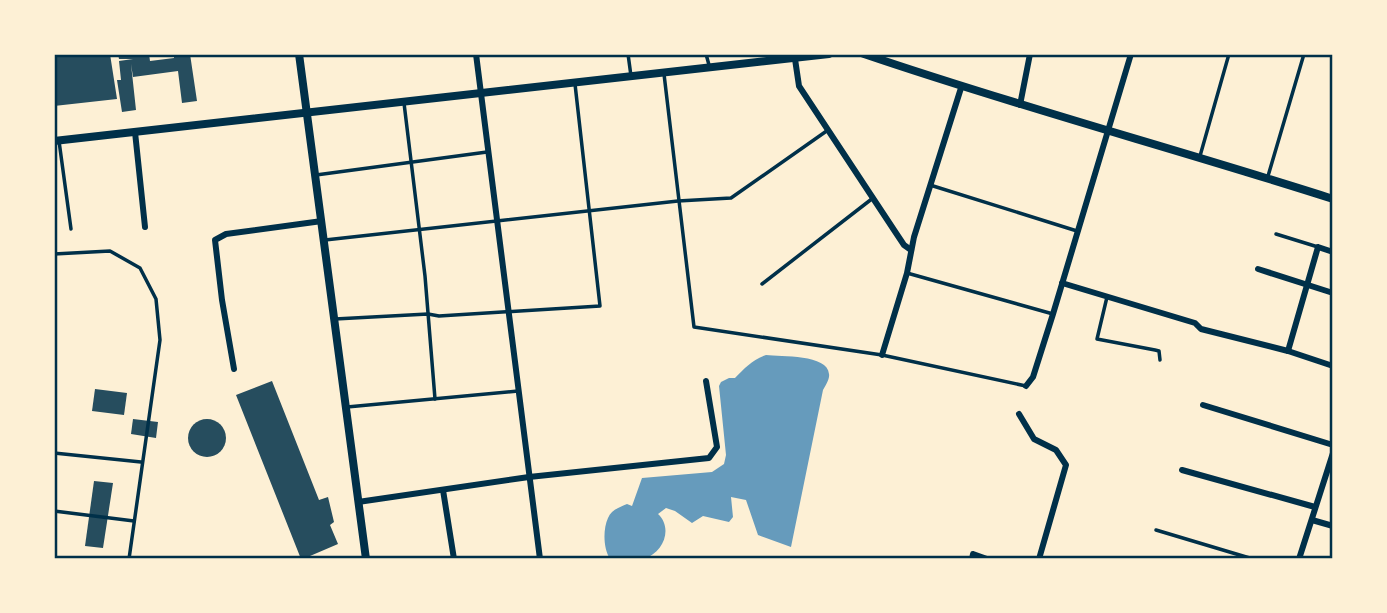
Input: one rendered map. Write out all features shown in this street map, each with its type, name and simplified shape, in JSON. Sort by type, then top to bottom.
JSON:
[{"type":"street","points":[[299,54],[366,559]]},
{"type":"street","points":[[475,54],[540,559]]},
{"type":"street","points":[[57,141],[829,54]]},
{"type":"street","points":[[864,54],[961,88],[1333,200]]},
{"type":"street","points":[[1020,105],[1030,54]]},
{"type":"street","points":[[1026,386],[1033,377],[1053,314],[1131,54]]},
{"type":"street","points":[[795,59],[799,86],[904,244],[911,250]]},
{"type":"street","points":[[882,355],[930,185],[961,88]]},
{"type":"street","points":[[135,132],[145,228]]},
{"type":"street","points":[[234,369],[215,240],[226,234],[322,220]]},
{"type":"street","points":[[1288,351],[1318,247],[1333,252]]},
{"type":"street","points":[[1258,269],[1333,293]]},
{"type":"street","points":[[1062,283],[1195,323],[1201,329],[1288,351],[1333,366]]},
{"type":"street","points":[[358,502],[529,477],[709,458],[717,447],[706,381]]},
{"type":"street","points":[[1203,405],[1333,445]]},
{"type":"street","points":[[1019,414],[1034,439],[1056,450],[1066,464],[1039,559]]},
{"type":"street","points":[[1299,559],[1331,467],[1333,453]]},
{"type":"street","points":[[1182,470],[1315,507]]},
{"type":"street","points":[[443,490],[454,559]]},
{"type":"street","points":[[1312,520],[1333,526]]},
{"type":"street","points":[[972,559],[973,554],[987,559]]},
{"type":"lane","points":[[628,54],[631,76]]},
{"type":"lane","points":[[706,54],[709,67]]},
{"type":"lane","points":[[1199,158],[1229,54]]},
{"type":"lane","points":[[1267,178],[1304,54]]},
{"type":"lane","points":[[664,72],[694,327],[882,355],[1026,386]]},
{"type":"lane","points":[[335,319],[600,306],[575,82]]},
{"type":"lane","points":[[404,101],[420,230],[435,399]]},
{"type":"lane","points":[[324,240],[678,201],[732,198],[828,130]]},
{"type":"lane","points":[[57,141],[71,229]]},
{"type":"lane","points":[[316,175],[489,152]]},
{"type":"lane","points":[[930,185],[1077,231]]},
{"type":"lane","points":[[762,284],[873,198]]},
{"type":"lane","points":[[1276,234],[1318,247]]},
{"type":"lane","points":[[54,254],[110,251],[140,268],[156,299],[160,340],[129,559]]},
{"type":"lane","points":[[907,273],[1053,314]]},
{"type":"lane","points":[[1107,297],[1097,339],[1159,351],[1160,360]]},
{"type":"lane","points":[[347,407],[518,391]]},
{"type":"lane","points":[[54,453],[141,462]]},
{"type":"lane","points":[[54,511],[134,521]]},
{"type":"lane","points":[[1156,530],[1253,559]]},
{"type":"water","points":[[766,355],[813,360],[827,368],[829,374],[823,390],[791,547],[758,535],[746,500],[731,497],[733,517],[729,522],[703,516],[692,523],[666,508],[658,514],[663,520],[665,533],[657,551],[641,560],[610,559],[604,539],[608,518],[611,513],[627,504],[632,506],[642,478],[712,472],[724,464],[726,455],[719,386],[721,382],[735,378],[753,362]]},
{"type":"building","points":[[54,54],[110,54],[117,99],[54,106]]},
{"type":"building","points":[[118,54],[149,54],[150,61],[190,54],[197,101],[182,103],[178,71],[133,77],[131,64],[136,110],[122,112],[117,80],[121,80],[119,61],[133,59],[119,59]]},
{"type":"building","points":[[272,381],[319,500],[328,497],[334,522],[330,525],[338,544],[303,559],[236,395]]},
{"type":"building","points":[[95,389],[127,393],[124,415],[92,411]]},
{"type":"building","points":[[133,419],[158,422],[156,438],[131,434]]},
{"type":"building","points":[[207,419],[221,424],[226,438],[221,452],[207,457],[193,452],[188,438],[193,424]]},
{"type":"building","points":[[94,481],[113,483],[103,548],[85,546]]}]
